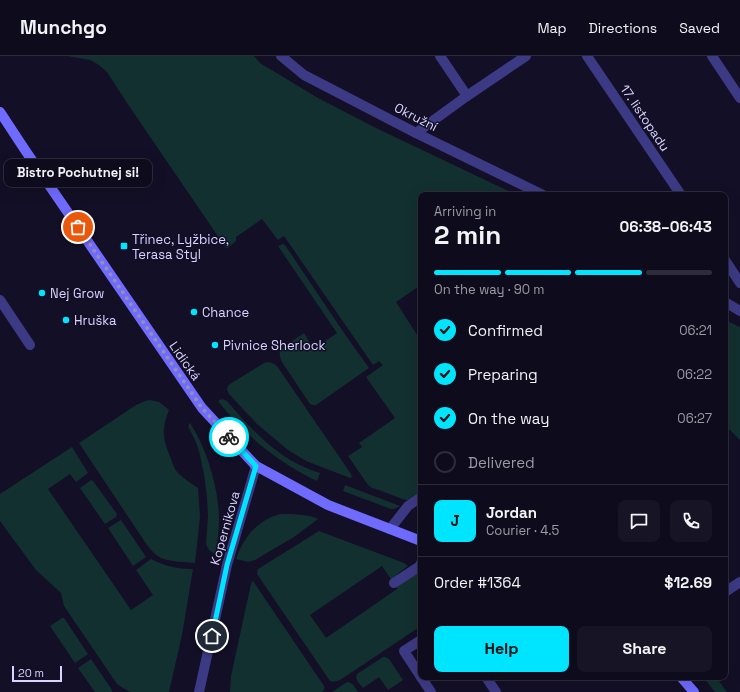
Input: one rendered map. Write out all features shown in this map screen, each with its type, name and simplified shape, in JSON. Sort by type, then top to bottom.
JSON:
[{"type":"street","name":"Okružní","points":[[281,56],[304,75],[416,133],[537,192]]},
{"type":"street","points":[[440,56],[468,96]]},
{"type":"street","points":[[416,133],[526,56]]},
{"type":"street","name":"17. listopadu","points":[[587,56],[679,192]]},
{"type":"street","points":[[712,56],[740,98]]},
{"type":"street","name":"Lidická","points":[[0,112],[24,150],[202,408],[256,466],[328,505],[418,540]]},
{"type":"street","points":[[728,265],[740,283]]},
{"type":"street","points":[[0,300],[30,345]]},
{"type":"street","points":[[728,304],[740,311]]},
{"type":"street","name":"Kopernikova","points":[[199,692],[227,565],[256,466]]},
{"type":"street","points":[[390,529],[408,506],[418,499]]},
{"type":"street","points":[[394,583],[418,567]]},
{"type":"street","points":[[728,590],[740,582]]},
{"type":"street","points":[[418,642],[404,651],[418,672]]},
{"type":"street","points":[[423,680],[431,692]]},
{"type":"street","points":[[488,680],[496,692]]},
{"type":"street","points":[[684,680],[694,692]]},
{"type":"green space","points":[[67,56],[254,56],[260,63],[318,98],[376,128],[511,192],[418,192],[418,287],[396,302],[418,336],[418,493],[408,500],[405,500],[372,488],[368,485],[348,456],[362,447],[359,443],[395,418],[366,377],[383,365],[379,361],[373,365],[284,236],[278,240],[262,219],[236,237],[236,241],[226,248],[107,72],[90,60]]},
{"type":"green space","points":[[283,244],[369,368],[316,405],[310,404],[282,362],[280,352],[282,348],[304,333],[314,349],[337,333],[278,246]]},
{"type":"green space","points":[[728,321],[740,327],[740,440],[728,428]]},
{"type":"green space","points":[[268,362],[278,367],[352,477],[350,478],[306,461],[288,450],[257,424],[229,394],[227,390],[230,384]]},
{"type":"green space","points":[[222,399],[227,401],[252,429],[281,454],[302,466],[320,473],[317,481],[289,466],[251,437],[218,401]]},
{"type":"green space","points":[[150,400],[159,402],[169,410],[164,434],[173,465],[180,475],[198,488],[200,517],[195,563],[165,559],[159,557],[153,552],[79,443],[136,405]]},
{"type":"green space","points":[[190,423],[207,457],[217,495],[219,520],[216,555],[209,550],[206,544],[208,516],[204,474],[196,442],[188,427]]},
{"type":"green space","points":[[72,447],[88,473],[76,482],[70,474],[48,489],[131,610],[153,595],[136,570],[151,559],[172,567],[193,569],[182,635],[169,692],[130,692],[117,684],[64,606],[61,593],[36,570],[0,521],[0,494]]},
{"type":"green space","points":[[91,480],[117,514],[116,517],[105,524],[80,488]]},
{"type":"green space","points":[[345,485],[400,506],[391,509],[343,491]]},
{"type":"green space","points":[[281,514],[305,515],[318,519],[294,537],[255,560],[248,562],[236,559],[239,551],[252,530],[265,520]]},
{"type":"green space","points":[[121,520],[146,557],[133,566],[108,528]]},
{"type":"green space","points":[[319,531],[404,563],[408,566],[391,579],[382,566],[310,615],[326,638],[397,589],[397,587],[418,572],[418,628],[346,676],[339,680],[330,681],[257,574],[258,569]]},
{"type":"green space","points":[[253,581],[324,686],[322,692],[230,692],[231,676],[251,584]]},
{"type":"green space","points":[[64,618],[88,654],[75,663],[50,626]]},
{"type":"green space","points":[[383,657],[389,659],[403,680],[388,690],[379,677],[363,688],[357,680],[357,674]]},
{"type":"green space","points":[[91,659],[112,692],[95,692],[78,668]]},
{"type":"green space","points":[[705,680],[718,680],[727,692],[715,692]]},
{"type":"green space","points":[[347,682],[352,684],[358,692],[332,692]]},
{"type":"way so far","points":[[78,227],[202,408],[229,437]]},
{"type":"place","name":"Bistro Pochutnej si!","points":[[78,227]]},
{"type":"place","name":"Třinec, Lyžbice, Terasa Styl","points":[[124,246]]},
{"type":"place","name":"Nej Grow","points":[[42,293]]},
{"type":"place","name":"Chance","points":[[194,312]]},
{"type":"place","name":"Hruška","points":[[66,320]]},
{"type":"place","name":"Pivnice Sherlock","points":[[215,345]]},
{"type":"route","points":[[212,636],[227,565],[256,466],[229,437]]}]
